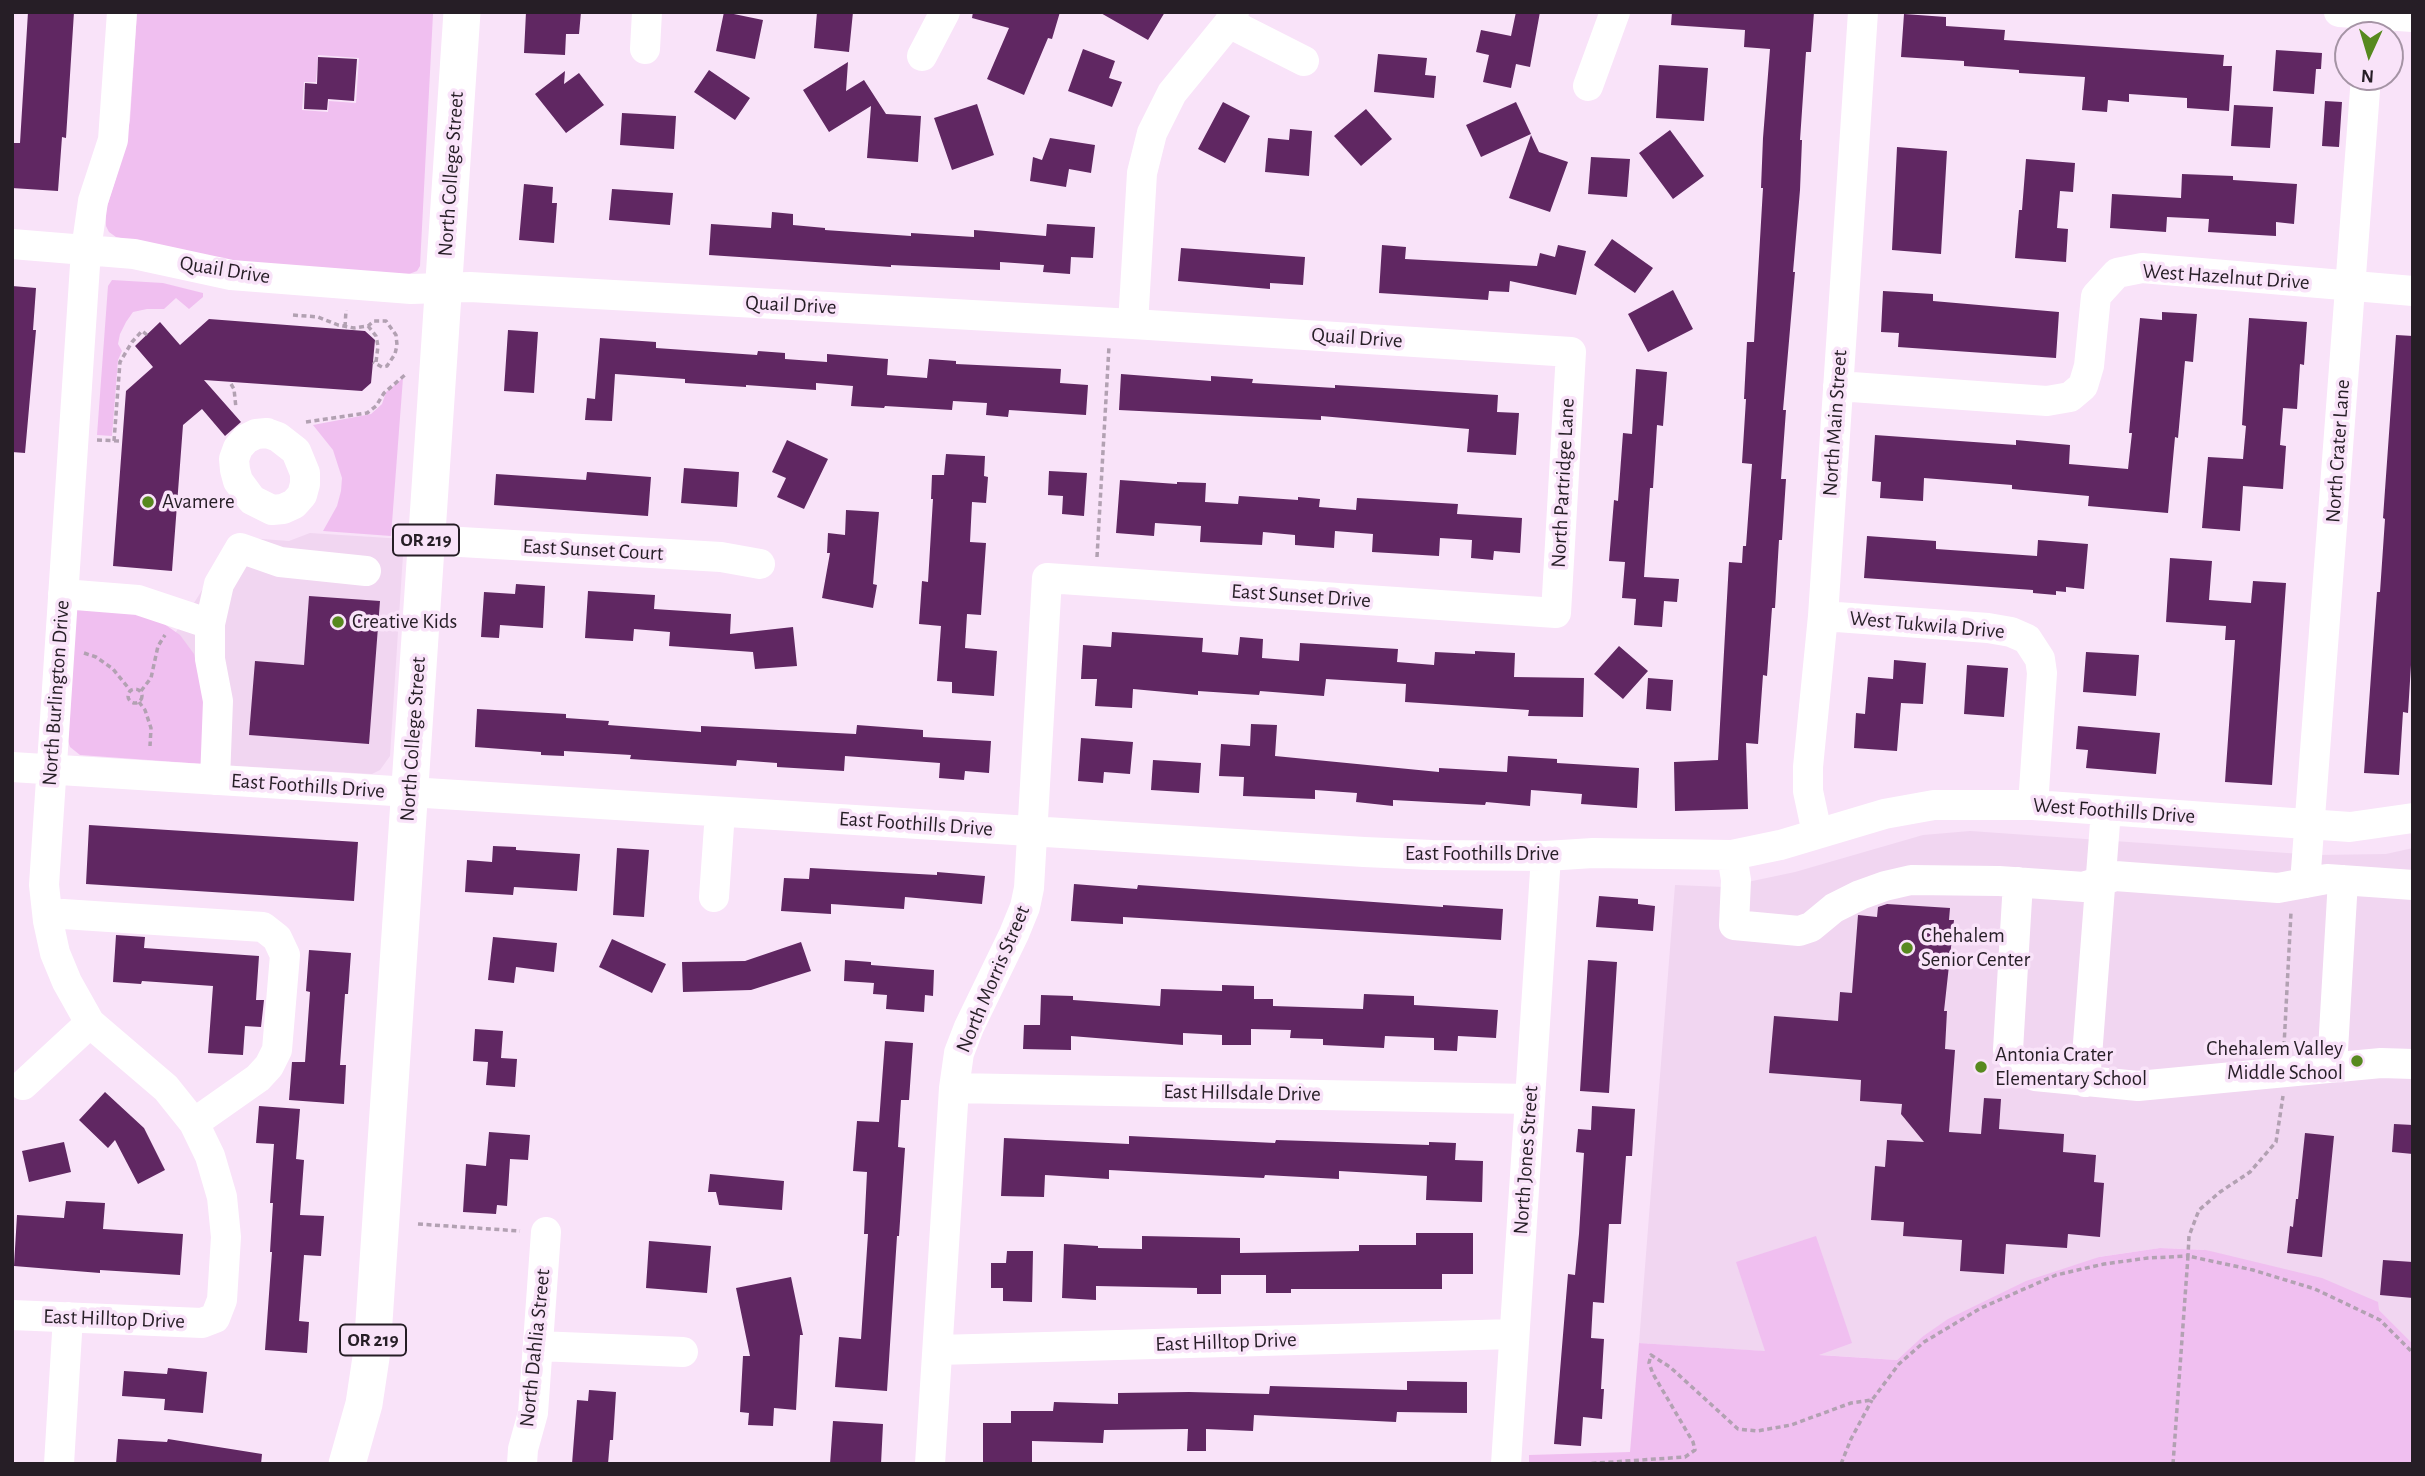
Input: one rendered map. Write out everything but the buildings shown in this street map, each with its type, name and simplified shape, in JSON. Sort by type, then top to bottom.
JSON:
[{"type":"main road","name":"North College Street","points":[[347,1464],[364,1404],[372,1350],[462,12]]},
{"type":"street","name":"North Burlington Drive","points":[[122,12],[113,140],[93,201],[86,250],[44,884],[55,953],[67,982],[90,1023],[166,1088],[194,1123],[210,1156],[222,1197],[226,1237],[222,1300],[215,1318]]},
{"type":"street","points":[[645,49],[648,12]]},
{"type":"street","points":[[922,56],[945,12]]},
{"type":"street","points":[[1588,86],[1615,12]]},
{"type":"street","name":"North Main Street","points":[[1817,833],[1808,791],[1808,768],[1823,616],[1863,12]]},
{"type":"street","points":[[2339,12],[2370,20],[2413,17]]},
{"type":"street","points":[[1133,324],[1142,173],[1152,133],[1172,93],[1232,17],[1304,61]]},
{"type":"street","name":"North Crater Lane","points":[[2305,883],[2365,91]]},
{"type":"street","name":"Quail Drive","points":[[12,244],[134,254],[231,275],[411,289],[470,287],[1133,324],[1571,352]]},
{"type":"street","name":"West Hazelnut Drive","points":[[1838,386],[2047,401],[2070,397],[2083,386],[2090,366],[2096,296],[2117,273],[2142,268],[2413,291]]},
{"type":"street","name":"North Partridge Lane","points":[[1556,613],[1571,352]]},
{"type":"street","points":[[215,780],[218,701],[210,659],[210,624],[219,584],[240,548],[272,510]]},
{"type":"street","name":"East Sunset Court","points":[[426,540],[721,557],[760,564]]},
{"type":"street","points":[[240,548],[280,562],[366,571]]},
{"type":"street","name":"East Sunset Drive","points":[[1047,578],[1556,613]]},
{"type":"street","name":"North Morris Street","points":[[930,1464],[954,1088],[959,1053],[1025,907],[1029,888],[1047,578]]},
{"type":"street","points":[[63,594],[138,600],[210,624]]},
{"type":"street","name":"West Tukwila Drive","points":[[1823,616],[1988,628],[2011,632],[2027,639],[2040,659],[2042,673],[2033,805]]},
{"type":"street","name":"East Foothills Drive","points":[[12,767],[1364,852],[1546,856],[1594,853],[1732,855],[1780,845],[1817,833]]},
{"type":"street","name":"West Foothills Drive","points":[[1817,833],[1884,814],[1934,805],[2033,805],[2350,827],[2413,818]]},
{"type":"street","points":[[2085,1082],[2106,810]]},
{"type":"street","points":[[714,897],[720,812]]},
{"type":"street","points":[[1732,855],[1736,880],[1734,926],[1799,931],[1811,927],[1834,908],[1860,895],[1910,880],[2084,887],[2115,876],[2278,888],[2327,878],[2413,885]]},
{"type":"street","name":"North Jones Street","points":[[1506,1464],[1546,856]]},
{"type":"street","points":[[2332,1067],[2343,880]]},
{"type":"street","points":[[2018,883],[2008,1051],[2019,1067],[2035,1076],[2138,1086],[2381,1063],[2413,1064]]},
{"type":"street","points":[[48,921],[63,914],[263,928],[277,938],[285,955],[277,1050],[269,1066],[258,1078],[194,1123]]},
{"type":"street","points":[[23,1085],[90,1023]]},
{"type":"street","name":"East Hillsdale Drive","points":[[954,1088],[1530,1098]]},
{"type":"street","name":"North Dahlia Street","points":[[522,1464],[533,1413],[538,1346],[535,1232]]},
{"type":"street","name":"East Hilltop Drive","points":[[12,1315],[202,1323],[215,1318]]},
{"type":"street","points":[[59,1464],[68,1317]]},
{"type":"street","name":"East Hilltop Drive","points":[[938,1350],[1514,1334]]},
{"type":"street","points":[[538,1346],[683,1352]]},
{"type":"path","points":[[345,327],[347,304]]},
{"type":"path","points":[[293,314],[318,317],[345,327],[368,326],[374,321],[386,321],[396,335],[397,345],[387,366],[382,367],[374,362],[378,346],[376,337],[368,326]]},
{"type":"path","points":[[114,441],[120,362],[131,342],[142,331],[147,335]]},
{"type":"path","points":[[1097,557],[1110,344]]},
{"type":"path","points":[[306,422],[367,413],[376,406],[384,393],[406,374]]},
{"type":"path","points":[[231,384],[236,408]]},
{"type":"path","points":[[95,439],[121,441]]},
{"type":"path","points":[[139,702],[141,691],[151,677],[158,646],[167,633]]},
{"type":"path","points":[[80,653],[96,657],[113,668],[130,690]]},
{"type":"path","points":[[139,702],[134,703],[127,695],[130,690],[136,688],[141,691]]},
{"type":"path","points":[[139,702],[151,728],[150,746]]},
{"type":"path","points":[[2284,1046],[2291,912]]},
{"type":"path","points":[[2173,1464],[2189,1236],[2200,1210],[2249,1172],[2276,1142],[2283,1090]]},
{"type":"path","points":[[418,1224],[535,1232]]},
{"type":"path","points":[[1841,1464],[1872,1400],[1899,1364],[1924,1342],[1948,1326],[2016,1292],[2056,1275],[2104,1264],[2188,1256],[2253,1270],[2315,1289],[2380,1320],[2413,1353]]},
{"type":"path","points":[[1583,1464],[1685,1457],[1695,1450],[1693,1442],[1653,1374],[1648,1363],[1651,1355],[1670,1367],[1738,1429],[1757,1431],[1791,1425],[1851,1403],[1872,1400]]},
{"type":"shaded area","points":[[137,12],[433,14],[420,266],[417,271],[404,276],[236,265],[116,237],[106,226],[106,210],[123,155],[130,120]],"holes":[[[318,55],[359,58],[356,103],[329,101],[328,112],[302,110],[304,82],[316,82]]]},
{"type":"shaded area","points":[[112,280],[163,283],[203,293],[203,297],[189,309],[176,298],[164,309],[133,312],[126,322],[118,344],[122,351],[118,360],[112,436],[97,435],[108,286]]},
{"type":"shaded area","points":[[403,378],[391,536],[323,531],[337,506],[342,478],[333,450],[313,425],[371,414],[382,404],[386,392]]},
{"type":"shaded area","points":[[310,533],[404,539],[390,756],[380,770],[372,774],[203,764],[176,632],[235,537],[289,541]]},
{"type":"shaded area","points":[[77,607],[119,607],[160,621],[180,635],[194,654],[205,704],[203,764],[80,755],[70,747],[66,735]]},
{"type":"shaded area","name":"Antonia Crater Elementary School","points":[[1970,831],[2316,855],[2386,854],[2413,848],[2413,1344],[2379,1310],[2206,1250],[2160,1248],[2099,1257],[1922,1337],[1897,1360],[1639,1343],[1675,885],[1724,887],[1795,872],[1923,835]]},
{"type":"shaded area","points":[[1816,1236],[1852,1343],[1819,1355],[1897,1360],[1922,1337],[1948,1319],[2026,1281],[2099,1257],[2160,1248],[2206,1250],[2322,1278],[2378,1302],[2379,1310],[2413,1344],[2413,1464],[1529,1464],[1529,1455],[1630,1452],[1639,1343],[1765,1351],[1736,1262]]},
{"type":"place","name":"Avamere","points":[[148,502]]},
{"type":"place","name":"Creative Kids","points":[[338,622]]},
{"type":"place","name":"Chehalem Senior Center","points":[[1907,948]]},
{"type":"place","name":"Chehalem Valley Middle School","points":[[2357,1061]]},
{"type":"place","name":"Antonia Crater Elementary School","points":[[1981,1067]]}]
